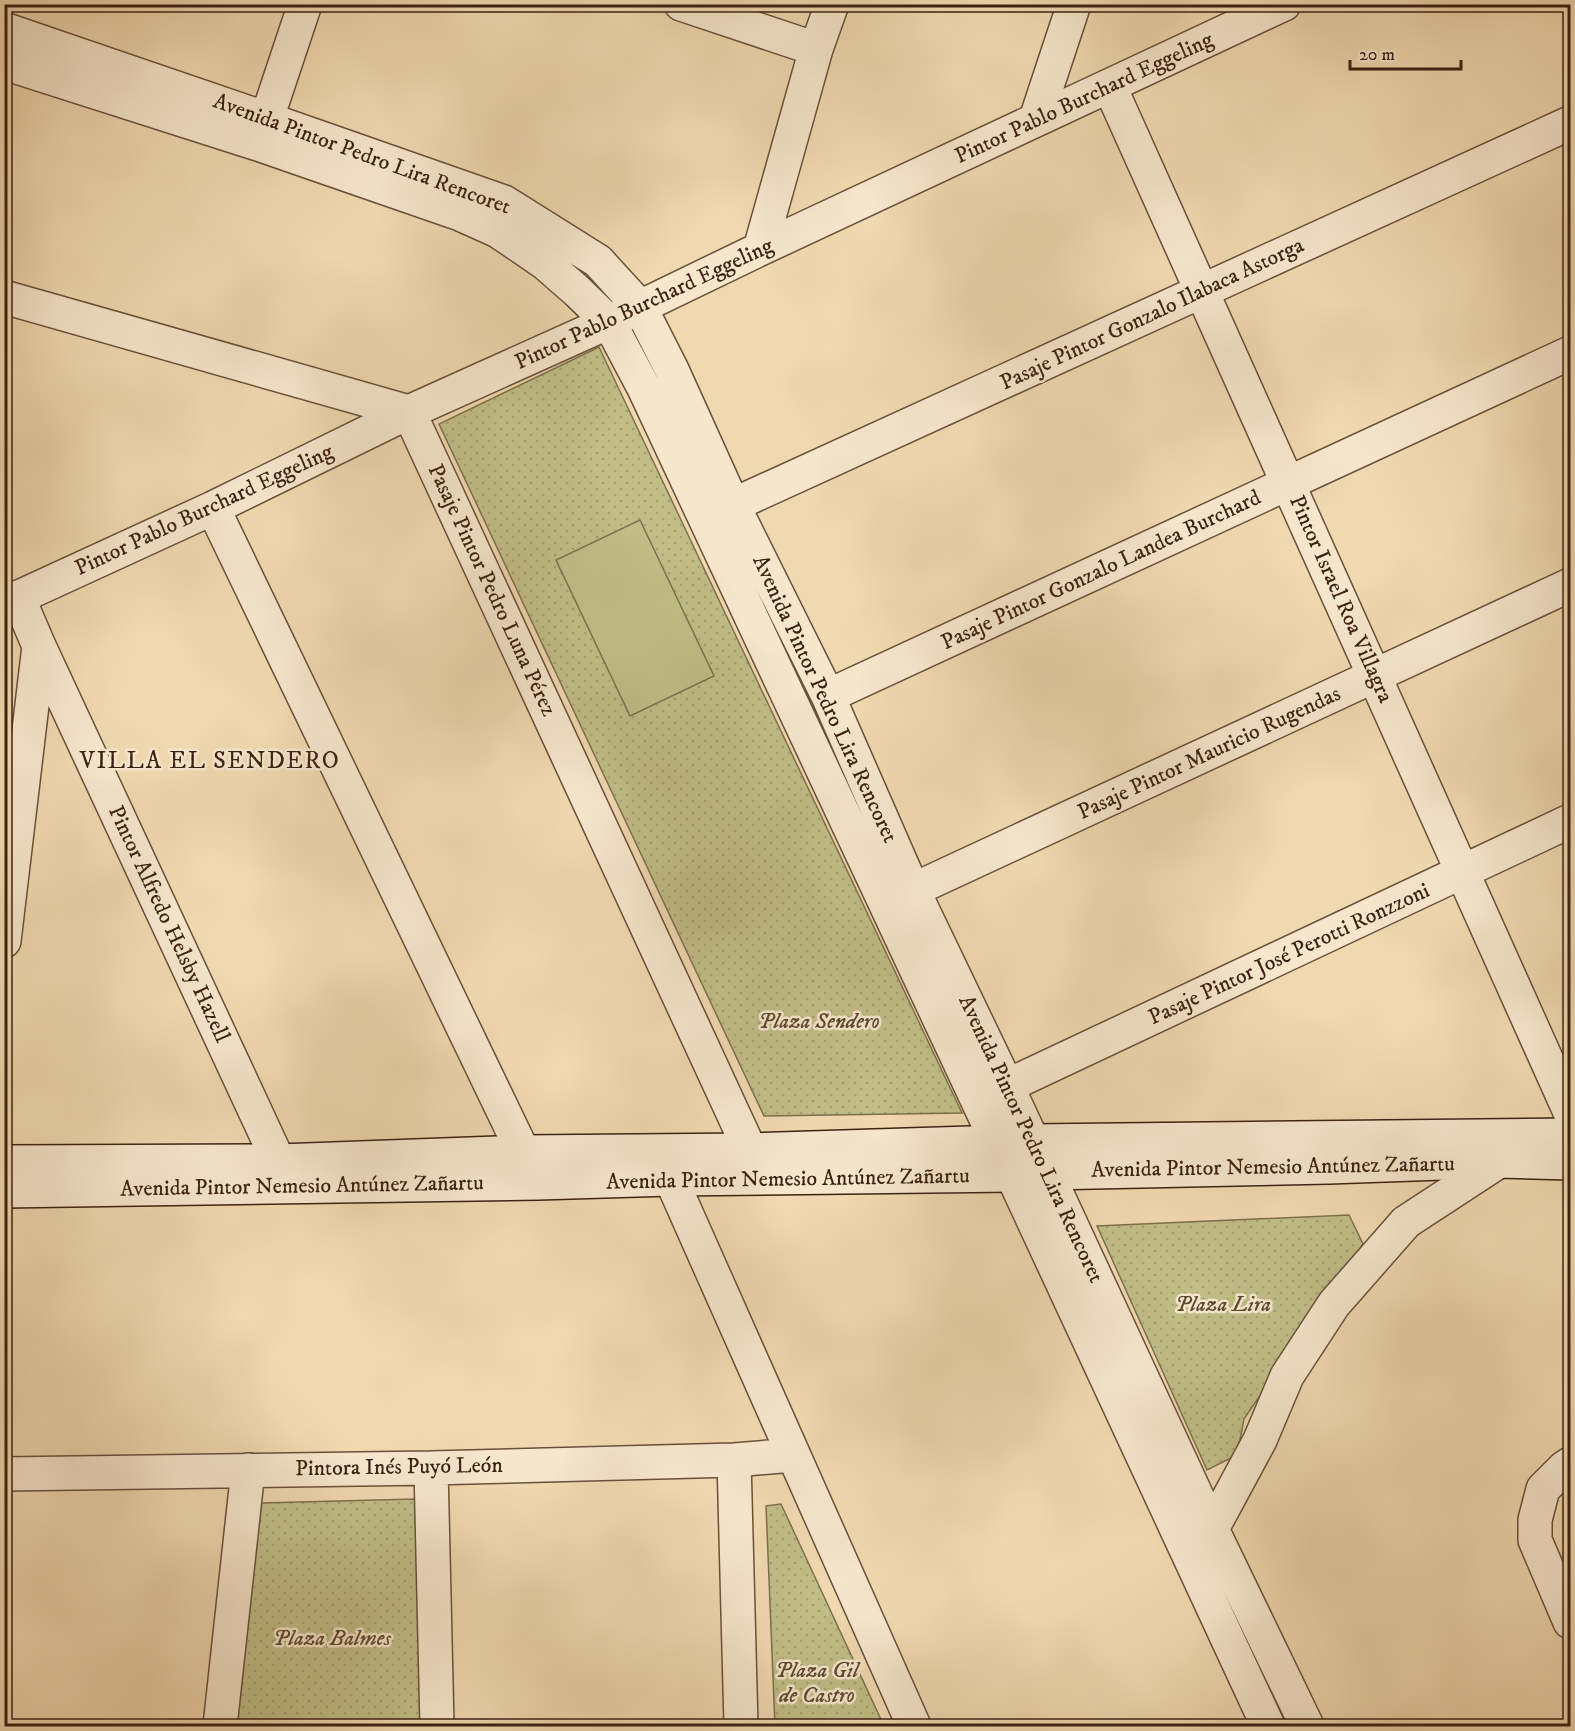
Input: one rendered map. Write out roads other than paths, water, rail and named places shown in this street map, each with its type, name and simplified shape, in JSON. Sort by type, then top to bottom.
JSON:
[{"type":"street","points":[[263,131],[305,4]]},
{"type":"street","points":[[681,4],[816,49]]},
{"type":"street","points":[[760,249],[816,49],[832,4]]},
{"type":"street","points":[[1036,119],[1074,4]]},
{"type":"street","name":"Pintor Pablo Burchard Eggeling","points":[[11,601],[1284,4]]},
{"type":"street","name":"Avenida Pintor Pedro Lira Rencoret","points":[[4,29],[263,131],[498,231],[545,263],[609,322],[644,388],[1268,1726]]},
{"type":"street","name":"Avenida Pintor Pedro Lira Rencoret","points":[[4,63],[263,131],[504,202],[598,261],[640,307],[672,370],[733,505],[828,696],[913,890],[1007,1086],[1212,1529],[1307,1726]]},
{"type":"street","name":"Pintor Israel Roa Villagra","points":[[1110,87],[1570,1112]]},
{"type":"street","name":"Pasaje Pintor Gonzalo Ilabaca Astorga","points":[[733,505],[1570,123]]},
{"type":"street","points":[[4,297],[410,412]]},
{"type":"street","name":"Pasaje Pintor Gonzalo Landea Burchard","points":[[828,696],[1570,353]]},
{"type":"street","name":"Pasaje Pintor Pedro Luna Pérez","points":[[410,412],[750,1150]]},
{"type":"street","points":[[213,508],[523,1152]]},
{"type":"street","name":"Pasaje Pintor Mauricio Rugendas","points":[[913,890],[1570,585]]},
{"type":"street","name":"Pintor Alfredo Helsby Hazell","points":[[11,601],[39,646],[285,1174]]},
{"type":"street","points":[[4,941],[39,646]]},
{"type":"street","name":"Pasaje Pintor José Perotti Ronzzoni","points":[[1007,1086],[1570,821]]},
{"type":"street","name":"Avenida Pintor Nemesio Antúnez Zañartu","points":[[4,1191],[285,1174],[523,1152],[750,1150],[1032,1141],[1570,1136]]},
{"type":"street","points":[[1212,1529],[1260,1440],[1287,1376],[1334,1304],[1406,1222],[1536,1137]]},
{"type":"street","name":"Avenida Pintor Nemesio Antúnez Zañartu","points":[[4,1162],[538,1183],[1013,1175],[1499,1161],[1570,1163]]},
{"type":"street","points":[[671,1179],[914,1726]]},
{"type":"street","name":"Pintora Inés Puyó León","points":[[4,1474],[734,1461],[793,1455]]},
{"type":"street","points":[[734,1461],[741,1726]]},
{"type":"street","points":[[1570,1464],[1543,1489],[1535,1520],[1535,1540],[1570,1622]]},
{"type":"street","points":[[431,1468],[437,1726]]},
{"type":"street","points":[[220,1726],[248,1470]]},
{"type":"district","name":"VILLA EL SENDERO","points":[[210,761]]},
{"type":"park label","name":"Plaza Sendero","points":[[819,1021]]},
{"type":"park label","name":"Plaza Lira","points":[[1223,1304]]},
{"type":"park label","name":"Plaza Balmes","points":[[332,1638]]},
{"type":"park label","name":"Plaza Gil de Castro","points":[[817,1682]]}]
